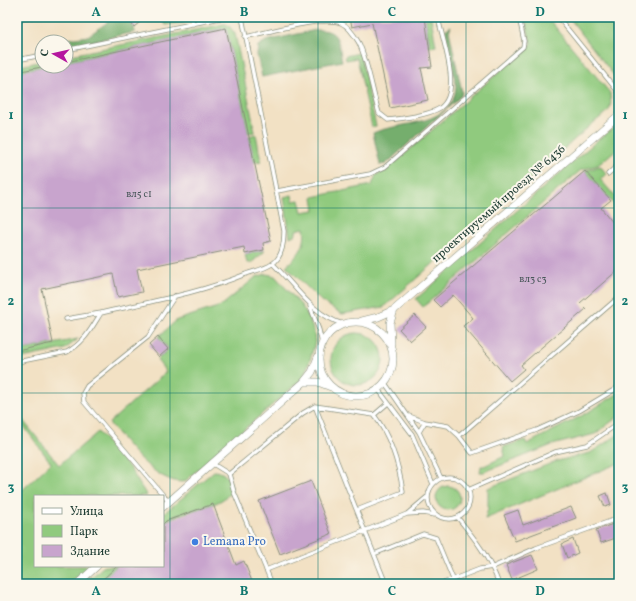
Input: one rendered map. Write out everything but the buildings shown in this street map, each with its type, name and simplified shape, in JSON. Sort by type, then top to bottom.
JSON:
[{"type":"street","name":"проектируемый проезд № 6436","points":[[362,322],[394,310],[619,115]]},
{"type":"street","points":[[319,353],[321,372],[332,387],[340,393],[350,396],[360,396],[378,389],[385,382],[393,365],[390,323],[394,310]]},
{"type":"street","points":[[164,506],[304,382],[312,372],[322,344],[330,332],[343,324],[362,322],[380,330],[391,345]]},
{"type":"street","points":[[304,382],[318,382],[332,387]]},
{"type":"street","points":[[77,584],[97,567]]},
{"type":"lane","points":[[17,20],[32,17]]},
{"type":"lane","points":[[192,17],[193,24]]},
{"type":"lane","points":[[74,48],[225,17]]},
{"type":"lane","points":[[66,320],[175,296],[229,281],[273,264],[280,254],[284,242],[277,191],[242,17]]},
{"type":"lane","points":[[246,37],[326,20],[342,23],[352,32],[358,42],[366,64],[379,113],[388,120],[432,111],[439,108],[450,97],[451,81],[438,18],[448,17]]},
{"type":"lane","points":[[277,191],[370,174],[385,167],[523,47],[524,41],[519,17]]},
{"type":"lane","points":[[558,17],[619,93]]},
{"type":"lane","points":[[17,60],[34,56]]},
{"type":"lane","points":[[608,174],[619,164]]},
{"type":"lane","points":[[273,264],[310,305],[329,320],[343,324]]},
{"type":"lane","points":[[163,495],[84,402],[83,393],[87,386],[148,337],[175,296]]},
{"type":"lane","points":[[459,436],[619,297]]},
{"type":"lane","points":[[310,305],[319,330],[322,344]]},
{"type":"lane","points":[[17,362],[67,352],[74,348],[87,337],[101,312]]},
{"type":"lane","points":[[385,382],[419,432],[441,478]]},
{"type":"lane","points":[[409,416],[425,422],[448,426],[459,436],[472,453],[537,430],[579,411],[619,387]]},
{"type":"lane","points":[[378,389],[412,434],[433,484]]},
{"type":"lane","points":[[374,414],[388,403]]},
{"type":"lane","points":[[229,474],[303,413],[315,406],[374,414],[383,426],[400,469],[403,492],[356,510]]},
{"type":"lane","points":[[315,406],[386,584]]},
{"type":"lane","points":[[419,432],[425,422]]},
{"type":"lane","points":[[468,490],[554,452],[587,445],[619,423]]},
{"type":"lane","points":[[213,464],[229,474],[234,492],[272,584]]},
{"type":"lane","points":[[266,570],[407,514],[427,497],[433,484],[441,478],[454,478],[465,484],[468,490],[470,503],[467,509],[458,518],[447,520],[423,513],[407,514]]},
{"type":"lane","points":[[164,496],[169,502]]},
{"type":"lane","points":[[427,497],[428,504],[436,516]]},
{"type":"lane","points":[[458,518],[483,549],[493,567],[499,584]]},
{"type":"lane","points":[[441,584],[480,569],[493,567],[536,548],[619,518]]},
{"type":"lane","points":[[374,554],[423,534],[436,538],[456,584]]},
{"type":"green space","points":[[115,17],[126,17],[134,27],[135,32],[74,45],[74,38],[88,36]]},
{"type":"green space","points":[[159,17],[187,17],[183,23],[165,25]]},
{"type":"green space","points":[[547,17],[610,93],[611,105],[608,112],[592,124],[384,307],[342,314],[321,301],[286,266],[295,258],[301,249],[305,234],[304,228],[296,230],[296,234],[290,237],[284,197],[292,195],[293,201],[299,200],[302,212],[315,210],[313,197],[372,185],[376,175],[385,171],[531,44],[525,18]]},
{"type":"green space","points":[[574,17],[617,17],[619,20],[619,82],[571,20]]},
{"type":"green space","points":[[431,18],[436,46],[430,47],[425,19]]},
{"type":"green space","points":[[225,24],[229,26],[235,34],[255,132],[248,133],[226,28],[74,60],[74,54]]},
{"type":"green space","points":[[451,26],[449,31],[462,92],[461,96],[386,164],[380,165],[373,133],[384,129],[411,124],[436,116],[446,109],[453,99],[456,86],[445,30]]},
{"type":"green space","points":[[316,30],[324,30],[334,34],[338,43],[342,61],[262,77],[257,55],[258,46],[266,41]]},
{"type":"green space","points":[[360,53],[376,126],[372,127],[357,58],[346,60],[345,56]]},
{"type":"green space","points":[[34,63],[34,68],[17,72],[17,67]]},
{"type":"green space","points":[[619,124],[619,147],[598,165],[581,170],[423,307],[416,299],[599,139]]},
{"type":"green space","points":[[256,134],[261,161],[254,162],[249,136]]},
{"type":"green space","points":[[600,166],[607,174],[600,179],[619,201],[619,210],[585,171]]},
{"type":"green space","points":[[264,250],[264,252],[251,263],[247,263],[245,254]]},
{"type":"green space","points":[[266,274],[275,276],[301,305],[308,316],[314,332],[315,342],[303,378],[184,482],[173,481],[162,476],[152,469],[133,451],[109,423],[166,372],[157,360],[168,349],[158,337],[177,320],[221,306],[256,277]]},
{"type":"green space","points":[[352,333],[362,333],[376,340],[383,354],[383,364],[376,378],[362,385],[352,385],[342,381],[335,374],[331,364],[331,354],[335,344],[342,337]]},
{"type":"green space","points":[[78,339],[65,349],[17,359],[17,351]]},
{"type":"green space","points":[[619,393],[619,416],[595,434],[552,445],[484,472],[480,472],[481,466],[505,456],[503,447],[525,440],[527,444],[585,414]]},
{"type":"green space","points":[[17,413],[59,465],[98,432],[129,467],[146,495],[34,495],[34,567],[89,567],[70,584],[17,584],[17,495],[51,463],[17,417]]},
{"type":"green space","points":[[619,434],[619,463],[485,519],[488,509],[488,488],[557,461],[590,453]]},
{"type":"green space","points":[[214,471],[222,473],[227,477],[232,491],[225,498],[208,506],[179,515],[164,523],[164,513]]},
{"type":"green space","points":[[448,486],[453,487],[459,493],[459,503],[453,509],[448,510],[443,509],[437,503],[436,498],[437,493],[443,487]]},
{"type":"green space","points":[[103,567],[116,567],[98,584],[84,584]]},
{"type":"place","name":"Lemana Pro","points":[[195,542]]}]
